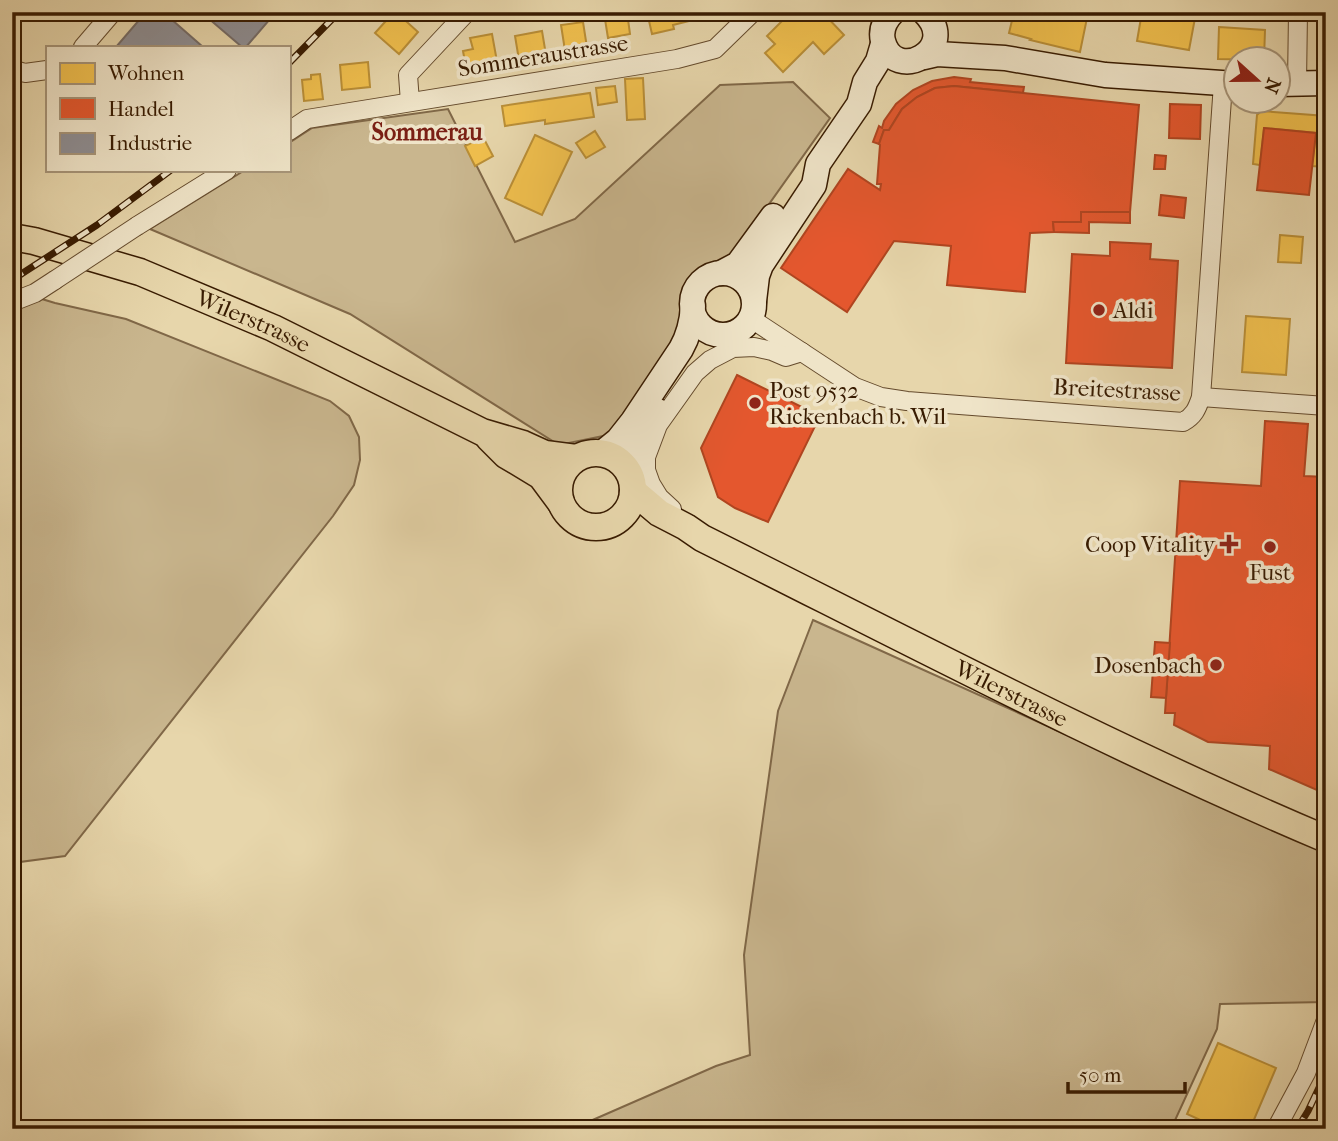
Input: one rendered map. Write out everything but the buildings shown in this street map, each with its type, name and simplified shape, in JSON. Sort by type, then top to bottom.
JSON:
[{"type":"main road","points":[[818,164],[801,174],[738,264],[701,282],[692,306],[688,338],[618,440],[567,467],[560,478],[558,491],[566,513],[575,521],[596,527],[618,520],[626,512],[631,502],[636,446],[649,424],[702,348],[745,326],[752,310],[761,265],[814,186],[818,164],[859,104],[865,82],[878,61],[880,30],[893,12]]},
{"type":"main road","points":[[859,104],[876,93],[893,71],[930,51],[936,34],[929,19]]},
{"type":"main road","points":[[929,19],[942,32],[1004,58]]},
{"type":"main road","points":[[880,30],[892,56],[914,59],[937,54],[1004,58],[1105,75],[1222,83]]},
{"type":"main road","points":[[1292,84],[1326,83]]},
{"type":"main road","name":"Wilerstrasse","points":[[12,237],[34,240],[140,272],[207,299],[273,328],[482,432],[523,444],[545,454],[589,456]]},
{"type":"main road","points":[[721,273],[731,274],[745,282],[751,291],[752,310]]},
{"type":"main road","points":[[692,306],[695,317],[705,329],[726,335]]},
{"type":"main road","name":"Wilerstrasse","points":[[482,432],[506,455],[541,476],[561,503]]},
{"type":"main road","points":[[589,456],[613,457],[622,464],[631,482]]},
{"type":"main road","name":"Wilerstrasse","points":[[631,482],[659,513],[702,538],[1176,772],[1326,839]]},
{"type":"main road","name":"Wilerstrasse","points":[[618,520],[638,523],[680,540],[702,538]]},
{"type":"street","points":[[84,46],[113,12]]},
{"type":"street","name":"Sommeraustrasse","points":[[410,102],[408,75],[467,12]]},
{"type":"street","name":"Sommeraustrasse","points":[[290,130],[307,119],[677,59],[716,48],[753,12]]},
{"type":"street","points":[[1292,55],[1298,12]]},
{"type":"street","points":[[12,69],[25,72],[46,69]]},
{"type":"street","name":"Breitestrasse","points":[[752,310],[802,352],[855,387],[881,397],[1183,422],[1191,418],[1201,397],[1227,116]]},
{"type":"street","points":[[12,302],[55,281],[224,172]]},
{"type":"street","points":[[702,538],[690,521],[659,497],[651,484],[646,470],[646,457],[659,425],[695,373],[710,360],[733,348],[754,347],[786,357],[802,352]]},
{"type":"street","points":[[1201,397],[1326,405]]},
{"type":"street","points":[[1276,1129],[1306,1073],[1326,1020]]},
{"type":"shaded area","points":[[793,82],[830,118],[733,255],[692,283],[679,337],[608,435],[559,445],[350,314],[150,229],[242,172],[290,172],[290,142],[312,128],[448,109],[515,242],[575,219],[720,85]]},
{"type":"shaded area","points":[[35,293],[42,299],[55,303],[126,319],[330,401],[349,416],[359,437],[360,460],[354,485],[333,516],[65,856],[12,863],[12,302]]},
{"type":"shaded area","points":[[813,620],[1326,852],[1326,1002],[1220,1004],[1217,1029],[1171,1129],[572,1129],[716,1066],[750,1055],[744,955],[778,711]]},
{"type":"railway","points":[[290,62],[339,12]]},
{"type":"railway","points":[[12,280],[97,225],[168,172]]},
{"type":"railway","points":[[1297,1129],[1326,1073]]},
{"type":"place","name":"Aldi","points":[[1099,310]]},
{"type":"place","name":"Post 9532 Rickenbach b. Wil","points":[[755,403]]},
{"type":"place","name":"Coop Vitality","points":[[1229,544]]},
{"type":"place","name":"Fust","points":[[1270,547]]},
{"type":"place","name":"Dosenbach","points":[[1216,665]]},
{"type":"district","name":"Sommerau","points":[[427,132]]}]
